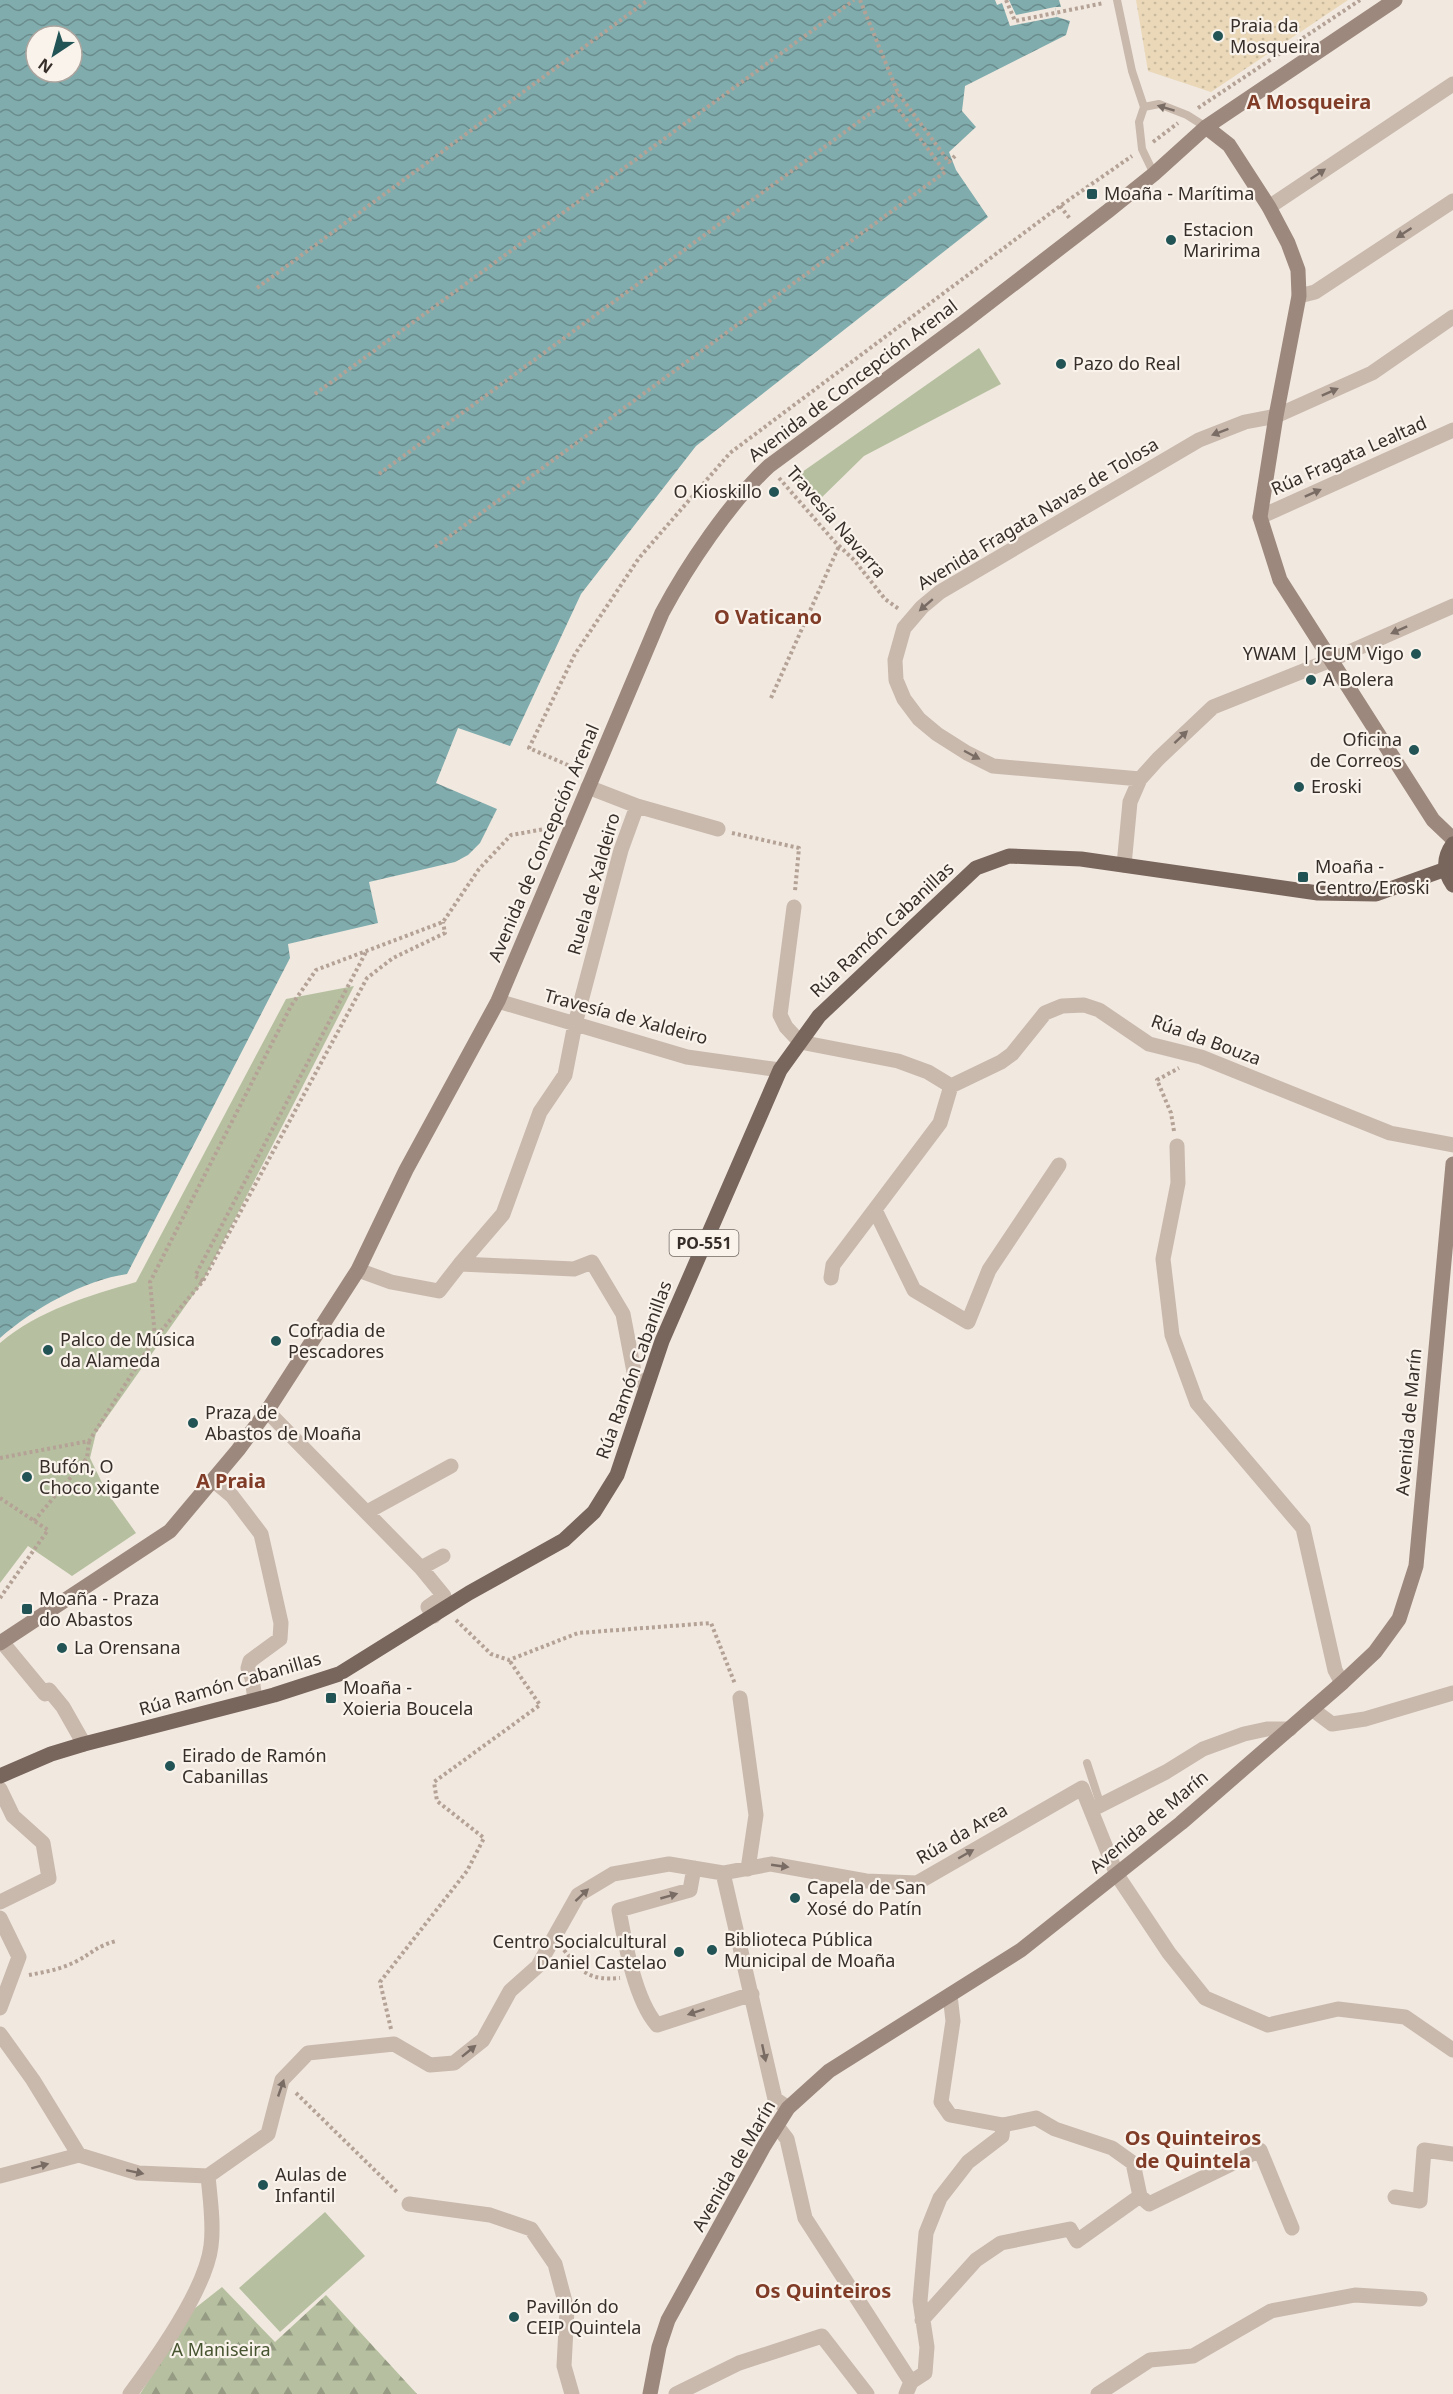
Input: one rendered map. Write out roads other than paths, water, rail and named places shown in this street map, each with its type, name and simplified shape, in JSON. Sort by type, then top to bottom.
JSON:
[{"type":"main road","points":[[1453,844],[1446,859],[1446,869],[1453,885]]},
{"type":"main road","name":"Rúa Ramón Cabanillas","points":[[0,1776],[51,1754],[84,1744],[255,1700],[339,1674],[469,1593],[564,1540],[594,1512],[616,1474],[662,1341],[780,1070],[819,1016],[976,868],[1009,856],[1081,859],[1318,892],[1376,894],[1446,869]]},
{"type":"street","name":"Avenida de Concepción Arenal","points":[[1,1643],[170,1531],[267,1411],[358,1270],[406,1170],[498,1001],[662,614],[678,584],[733,506],[769,466],[964,322],[1154,174],[1206,127],[1395,0]]},
{"type":"street","points":[[1269,207],[1453,84]]},
{"type":"street","points":[[1206,127],[1229,146],[1269,207],[1288,243],[1298,270],[1299,296],[1260,517],[1280,580],[1433,820],[1453,839]]},
{"type":"street","points":[[1299,296],[1315,292],[1453,201]]},
{"type":"street","name":"Avenida Fragata Navas de Tolosa","points":[[1140,779],[993,766],[937,734],[919,719],[904,699],[896,680],[895,660],[900,637],[910,620],[940,592],[1199,440],[1245,422],[1276,416],[1372,373],[1453,317]]},
{"type":"street","name":"Rúa Fragata Lealtad","points":[[1260,517],[1453,430]]},
{"type":"street","points":[[1124,865],[1130,802],[1140,779],[1213,707],[1331,660],[1453,606]]},
{"type":"street","name":"Ruela de Xaldeiro","points":[[358,1270],[391,1282],[439,1291],[503,1214],[540,1112],[565,1076],[575,1024],[621,850],[637,806],[588,788]]},
{"type":"street","points":[[637,806],[718,830]]},
{"type":"street","points":[[794,907],[780,1015],[786,1027],[800,1042],[821,1044],[898,1061],[928,1072],[951,1086],[940,1123],[833,1265],[831,1278]]},
{"type":"street","name":"Travesía de Xaldeiro","points":[[498,1001],[687,1057],[780,1070]]},
{"type":"street","name":"Rúa da Bouza","points":[[951,1086],[1001,1062],[1012,1054],[1044,1013],[1071,1004],[1084,1005],[1099,1010],[1149,1044],[1201,1057],[1390,1133],[1453,1145]]},
{"type":"street","points":[[1178,1146],[1178,1183],[1163,1259],[1172,1335],[1197,1402],[1303,1528],[1335,1670],[1342,1683]]},
{"type":"street","name":"Avenida de Marín","points":[[650,2394],[659,2347],[668,2320],[788,2108],[829,2071],[1021,1950],[1117,1875],[1342,1683],[1375,1652],[1399,1619],[1416,1566],[1453,1164]]},
{"type":"street","points":[[875,1210],[914,1290],[969,1322],[988,1270],[1059,1165]]},
{"type":"street","points":[[460,1264],[574,1269],[592,1262],[623,1314],[635,1377],[646,1384]]},
{"type":"street","points":[[267,1411],[421,1568],[444,1596],[428,1607],[434,1616]]},
{"type":"street","points":[[367,1512],[451,1466]]},
{"type":"street","points":[[213,1480],[232,1496],[261,1534],[281,1623],[280,1639],[250,1661],[248,1668],[255,1700]]},
{"type":"street","points":[[421,1568],[443,1556]]},
{"type":"street","points":[[1,1643],[45,1694],[49,1690],[63,1707],[84,1744]]},
{"type":"street","points":[[1312,1709],[1332,1724],[1365,1719],[1453,1693]]},
{"type":"street","points":[[740,1698],[756,1815],[748,1869]]},
{"type":"street","points":[[1096,1808],[1166,1772],[1203,1749],[1244,1734],[1267,1729],[1290,1729]]},
{"type":"street","name":"Rúa da Area","points":[[208,2176],[268,2134],[282,2080],[308,2053],[394,2044],[430,2065],[454,2063],[483,2040],[510,1991],[538,1966],[578,1895],[613,1874],[669,1864],[723,1873],[771,1864],[867,1881],[917,1882],[1082,1788],[1096,1808],[1117,1875],[1170,1953],[1205,1998],[1268,2025],[1338,2009],[1405,2017],[1453,2050]]},
{"type":"street","points":[[0,1789],[13,1816],[43,1843],[49,1878],[0,1902]]},
{"type":"street","points":[[694,1868],[690,1890],[619,1910],[624,1943],[648,2015],[657,2025],[752,1994]]},
{"type":"street","points":[[723,1873],[775,2099],[788,2108]]},
{"type":"street","points":[[0,1918],[19,1957],[0,2008]]},
{"type":"street","points":[[950,1995],[953,2021],[940,2102],[950,2115],[1003,2125],[1036,2118],[1055,2130],[1113,2148],[1132,2163],[1140,2196],[1149,2204],[1260,2150],[1292,2228]]},
{"type":"street","points":[[0,2034],[33,2080],[79,2155]]},
{"type":"street","points":[[777,2126],[787,2139],[805,2218],[908,2388],[925,2373],[927,2347],[920,2301],[926,2234],[940,2198],[968,2162],[1002,2136],[1003,2125]]},
{"type":"street","points":[[1395,2198],[1420,2200],[1424,2150],[1453,2154]]},
{"type":"street","points":[[0,2176],[79,2155],[138,2173],[208,2176],[212,2245],[204,2277],[153,2364],[130,2394]]},
{"type":"street","points":[[922,2320],[976,2260],[1001,2243],[1070,2229],[1077,2241],[1140,2196]]},
{"type":"street","points":[[409,2204],[490,2215],[531,2229],[555,2264],[567,2309],[564,2366],[572,2394]]},
{"type":"street","points":[[1098,2394],[1150,2360],[1193,2356],[1271,2311],[1354,2295],[1420,2299]]},
{"type":"street","points":[[676,2394],[739,2363],[822,2336],[867,2394]]},
{"type":"lane","points":[[1117,0],[1134,79],[1144,107],[1139,122],[1142,149],[1154,174]]},
{"type":"lane","points":[[1144,107],[1160,104],[1206,127]]},
{"type":"lane","points":[[1087,1762],[1096,1808]]},
{"type":"water","points":[[0,0],[1059,0],[1061,7],[1055,7],[1057,17],[1070,21],[1066,35],[965,86],[962,111],[976,127],[949,152],[956,170],[988,217],[696,446],[581,594],[510,746],[458,728],[436,783],[497,809],[480,843],[468,855],[455,862],[369,882],[378,923],[288,944],[290,958],[127,1274],[94,1282],[77,1289],[43,1307],[0,1338]]},
{"type":"place","name":"Praia da Mosqueira","points":[[1218,36]]},
{"type":"place","name":"Moaña - Marítima","points":[[1092,194]]},
{"type":"place","name":"Estacion Maririma","points":[[1171,240]]},
{"type":"place","name":"Pazo do Real","points":[[1061,364]]},
{"type":"place","name":"O Kioskillo","points":[[774,492]]},
{"type":"place","name":"YWAM | JCUM Vigo","points":[[1416,654]]},
{"type":"place","name":"A Bolera","points":[[1311,680]]},
{"type":"place","name":"Oficina de Correos","points":[[1414,750]]},
{"type":"place","name":"Eroski","points":[[1299,787]]},
{"type":"place","name":"Moaña - Centro/Eroski","points":[[1303,877]]},
{"type":"place","name":"Cofradia de Pescadores","points":[[276,1341]]},
{"type":"place","name":"Palco de Música da Alameda","points":[[48,1350]]},
{"type":"place","name":"Praza de Abastos de Moaña","points":[[193,1423]]},
{"type":"place","name":"Bufón, O Choco xigante","points":[[27,1477]]},
{"type":"place","name":"Moaña - Praza do Abastos","points":[[27,1609]]},
{"type":"place","name":"La Orensana","points":[[62,1648]]},
{"type":"place","name":"Moaña - Xoieria Boucela","points":[[331,1698]]},
{"type":"place","name":"Eirado de Ramón Cabanillas","points":[[170,1766]]},
{"type":"place","name":"Capela de San Xosé do Patín","points":[[795,1898]]},
{"type":"place","name":"Biblioteca Pública Municipal de Moaña","points":[[712,1950]]},
{"type":"place","name":"Centro Socialcultural Daniel Castelao","points":[[679,1952]]},
{"type":"place","name":"Aulas de Infantil","points":[[263,2185]]},
{"type":"place","name":"Pavillón do CEIP Quintela","points":[[514,2317]]},
{"type":"district","name":"A Mosqueira","points":[[1309,102]]},
{"type":"district","name":"O Vaticano","points":[[768,617]]},
{"type":"district","name":"A Praia","points":[[231,1481]]},
{"type":"district","name":"Os Quinteiros de Quintela","points":[[1193,2150]]},
{"type":"district","name":"Os Quinteiros","points":[[823,2291]]},
{"type":"park label","name":"A Maniseira","points":[[221,2350]]}]
